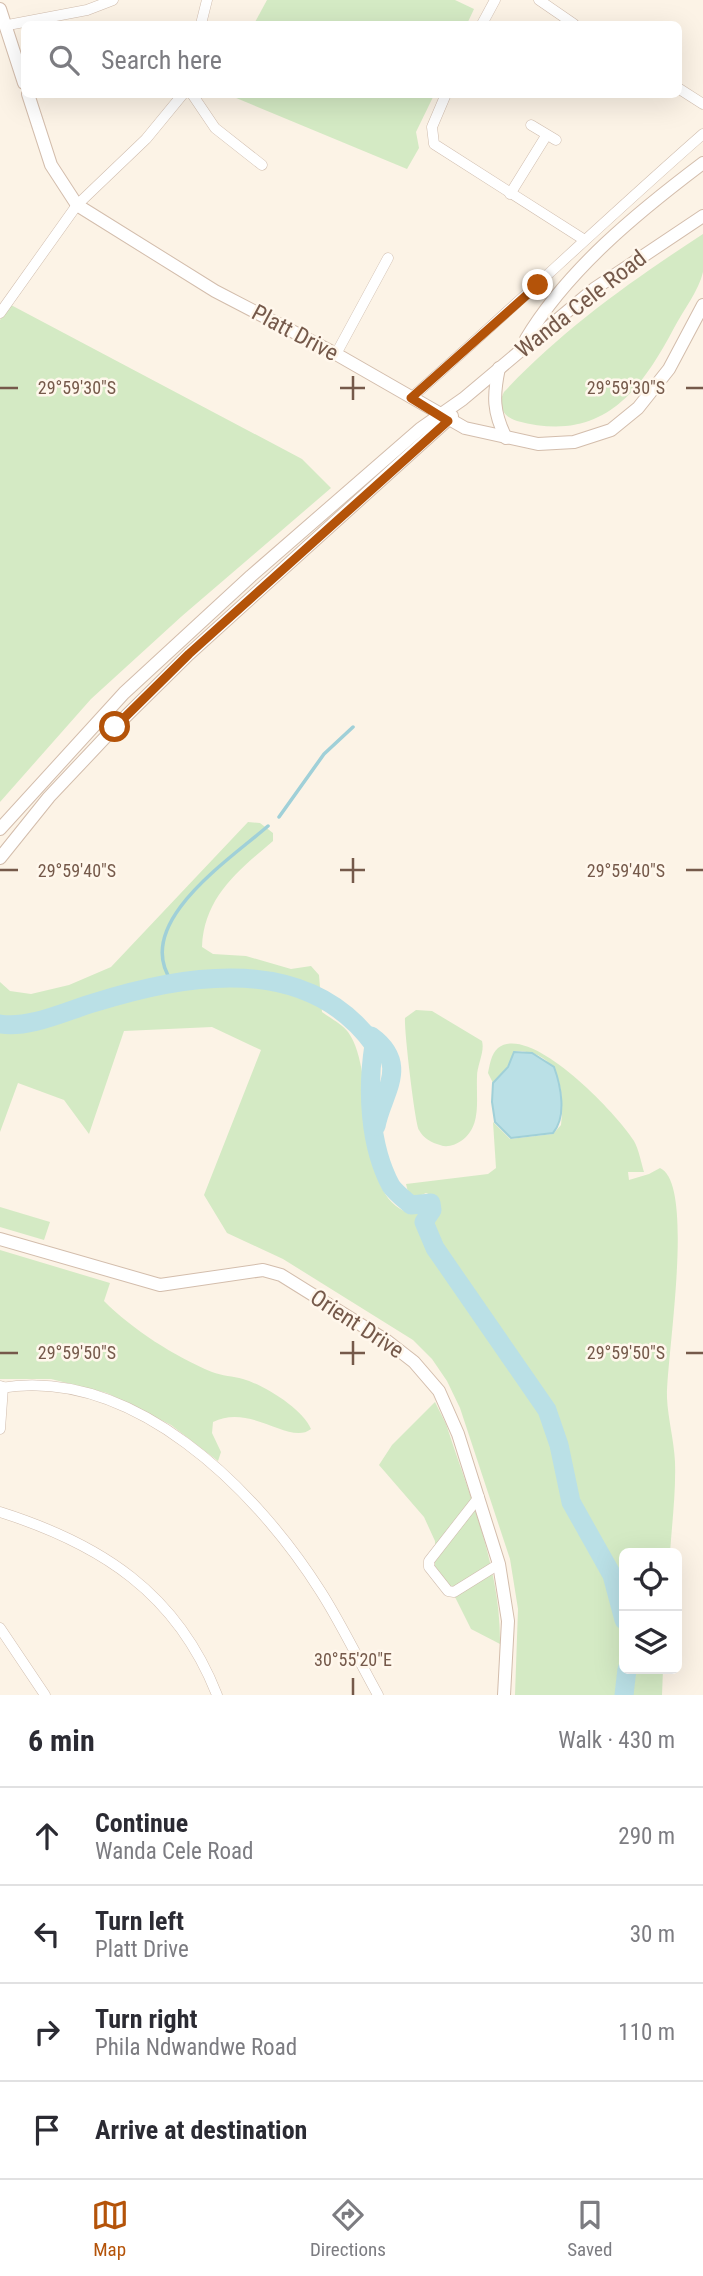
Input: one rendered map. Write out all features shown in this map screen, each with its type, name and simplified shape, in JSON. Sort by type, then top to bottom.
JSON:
[{"type":"street","points":[[29,21],[87,10],[113,0]]},
{"type":"street","points":[[202,21],[207,0]]},
{"type":"street","points":[[484,21],[495,0]]},
{"type":"street","points":[[539,0],[570,21]]},
{"type":"street","points":[[0,9],[8,25],[21,72]]},
{"type":"street","points":[[8,25],[21,23]]},
{"type":"street","points":[[682,91],[703,104]]},
{"type":"street","name":"Platt Drive","points":[[29,98],[51,164],[77,205],[215,291],[336,355],[443,418],[506,438],[538,444],[574,442],[611,430],[638,408],[669,369],[703,305]]},
{"type":"street","points":[[0,313],[77,205],[146,139],[180,98]]},
{"type":"street","points":[[195,98],[215,128],[262,164]]},
{"type":"street","points":[[444,98],[432,127],[431,138],[440,149],[583,239]]},
{"type":"street","points":[[510,194],[551,138],[531,125]]},
{"type":"street","points":[[411,398],[538,285],[583,239],[703,134]]},
{"type":"street","points":[[521,349],[550,303],[611,240],[703,163]]},
{"type":"street","name":"Wanda Cele Road","points":[[0,858],[75,768],[189,654],[463,399],[593,289],[703,216]]},
{"type":"street","points":[[336,355],[388,258]]},
{"type":"street","points":[[499,367],[493,400],[506,438]]},
{"type":"street","name":"Wanda Cele Road","points":[[0,829],[76,743],[177,642],[443,418]]},
{"type":"street","name":"Orient Drive","points":[[0,1239],[160,1285],[263,1270],[281,1275],[414,1362],[439,1391],[458,1434],[499,1564],[508,1621],[504,1695]]},
{"type":"street","points":[[0,1429],[1,1387],[55,1386],[92,1394],[151,1422],[200,1454],[234,1483],[292,1549],[322,1593],[378,1695]]},
{"type":"street","points":[[479,1497],[429,1561],[429,1567],[448,1591],[454,1592],[499,1564]]},
{"type":"street","points":[[0,1512],[38,1524],[93,1548],[142,1583],[180,1625],[202,1661],[217,1695]]},
{"type":"street","points":[[0,1628],[45,1695]]},
{"type":"green space","points":[[267,0],[455,0],[474,9],[468,21],[256,21]]},
{"type":"green space","points":[[236,98],[433,98],[416,132],[419,148],[407,169]]},
{"type":"green space","points":[[703,234],[703,272],[698,286],[660,352],[630,393],[613,408],[594,419],[571,425],[546,426],[517,421],[505,413],[501,406],[504,392],[550,347],[624,288]]},
{"type":"green space","points":[[11,305],[302,459],[331,488],[182,616],[91,699],[0,802],[0,320]]},
{"type":"green space","points":[[248,822],[260,823],[273,833],[273,841],[247,863],[216,899],[204,929],[202,947],[213,954],[246,956],[291,969],[311,966],[319,975],[322,1012],[348,1032],[357,1051],[363,1076],[373,1160],[380,1184],[392,1202],[410,1213],[437,1213],[438,1198],[426,1193],[415,1198],[409,1196],[406,1184],[488,1174],[496,1168],[493,1122],[510,1139],[553,1134],[561,1125],[560,1086],[550,1064],[541,1057],[529,1052],[514,1051],[508,1066],[493,1083],[488,1073],[494,1053],[498,1048],[513,1044],[531,1048],[552,1059],[573,1075],[611,1112],[636,1145],[644,1172],[628,1172],[629,1180],[660,1168],[671,1181],[678,1238],[667,1398],[675,1462],[670,1548],[619,1548],[619,1674],[663,1674],[662,1695],[515,1695],[518,1609],[510,1559],[460,1408],[447,1381],[432,1359],[413,1340],[283,1259],[227,1233],[204,1195],[261,1050],[212,1027],[124,1031],[89,1134],[64,1100],[18,1083],[0,1132],[0,982],[10,991],[31,994],[69,985],[111,967]]},
{"type":"green space","points":[[416,1010],[432,1011],[482,1041],[477,1072],[475,1121],[468,1135],[451,1146],[428,1140],[417,1124],[405,1018]]},
{"type":"green space","points":[[0,1207],[50,1222],[44,1240],[0,1227]]},
{"type":"green space","points":[[0,1250],[110,1283],[104,1301],[141,1332],[198,1366],[252,1382],[272,1392],[292,1406],[311,1429],[302,1433],[292,1432],[241,1417],[213,1422],[212,1433],[221,1452],[218,1461],[171,1425],[107,1393],[51,1379],[0,1379]]},
{"type":"green space","points":[[435,1402],[446,1424],[482,1532],[495,1588],[500,1644],[471,1629],[450,1587],[435,1566],[435,1541],[424,1517],[379,1465],[392,1445]]},
{"type":"water","points":[[514,1052],[532,1053],[554,1067],[559,1083],[561,1110],[553,1133],[511,1138],[495,1122],[493,1083],[508,1067]]},
{"type":"waterway","points":[[279,817],[324,754],[353,727]]},
{"type":"waterway","points":[[172,982],[163,960],[164,938],[174,916],[210,875],[268,826]]},
{"type":"waterway","points":[[0,1024],[35,1022],[129,992],[167,984],[244,978],[281,983],[315,995],[347,1016],[374,1045],[371,1080],[374,1135],[391,1186],[411,1205],[431,1203],[432,1210],[424,1222],[435,1248],[547,1410],[559,1445],[571,1502],[612,1575],[622,1611]]},
{"type":"waterway","points":[[371,1036],[383,1047],[390,1058],[392,1069],[376,1126]]},
{"type":"waterway","points":[[624,1695],[626,1674]]},
{"type":"route","points":[[115,727],[189,654],[448,421],[411,398],[538,285]]}]
